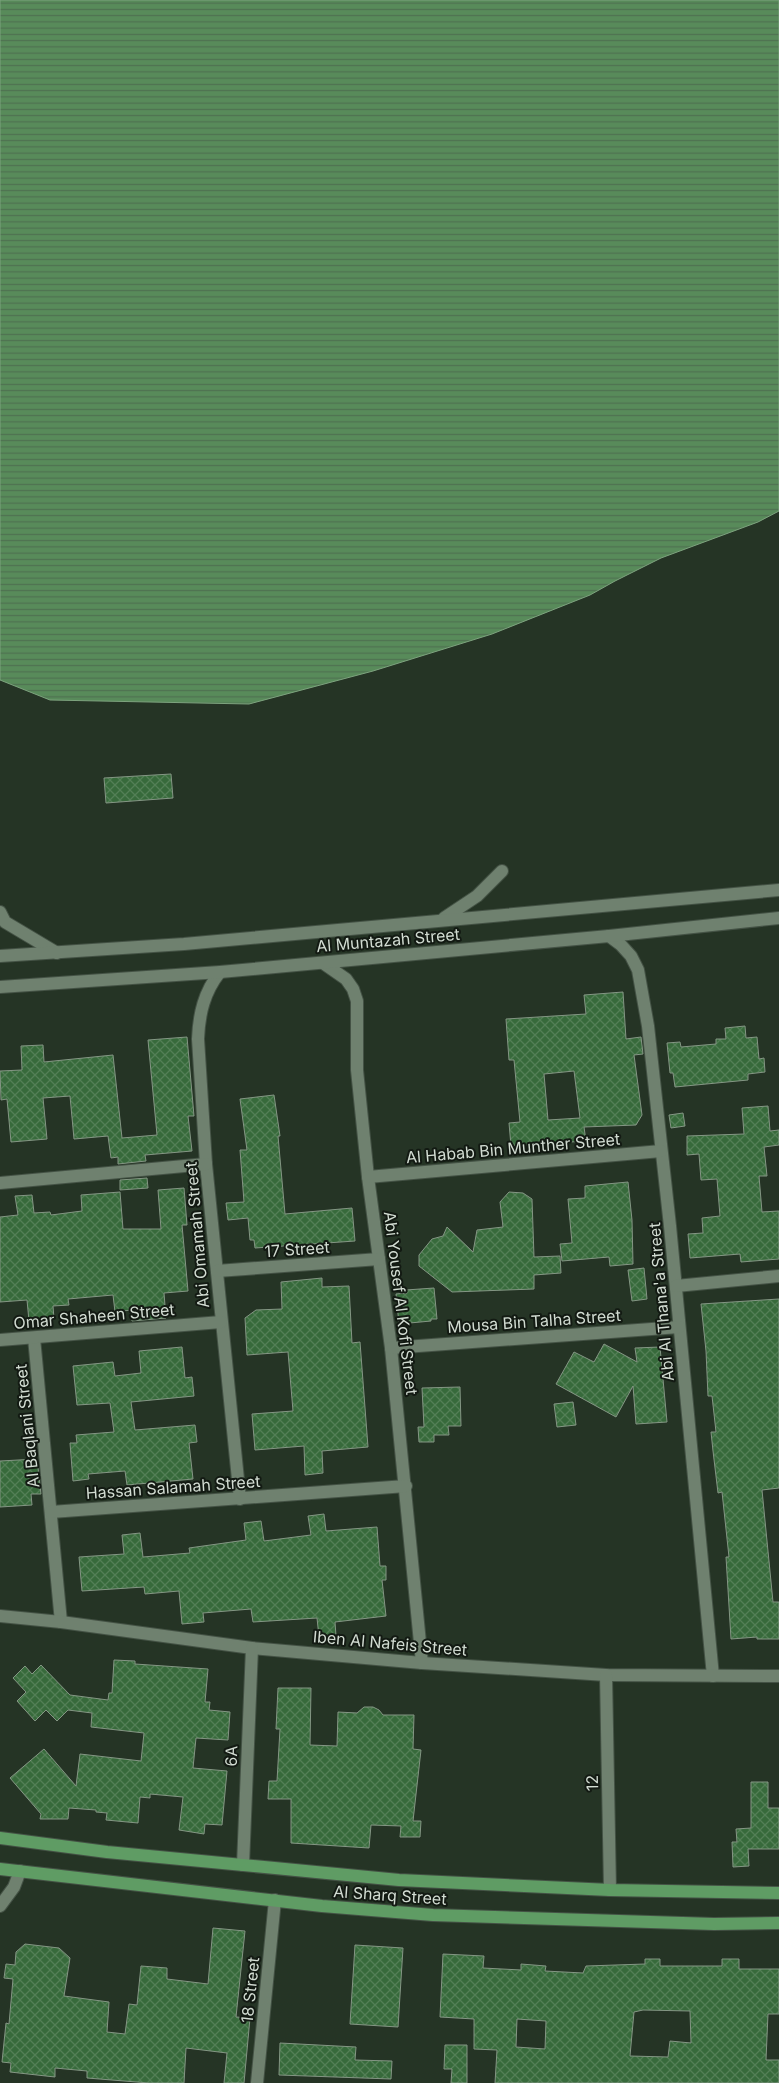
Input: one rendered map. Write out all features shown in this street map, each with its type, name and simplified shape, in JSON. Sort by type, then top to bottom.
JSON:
[{"type":"main road","name":"Al Sharq Street","points":[[0,1838],[107,1852],[399,1880],[610,1890],[779,1893]]},
{"type":"main road","name":"Al Sharq Street","points":[[0,1869],[322,1906],[443,1916],[714,1924],[779,1923]]},
{"type":"street","points":[[442,920],[477,896],[502,871]]},
{"type":"street","name":"Al Muntazah Street","points":[[0,956],[184,944],[779,890]]},
{"type":"street","points":[[0,912],[5,922],[57,953]]},
{"type":"street","name":"Al Muntazah Street","points":[[0,987],[220,972],[776,921]]},
{"type":"street","name":"Abi Al Thana'a Street","points":[[609,936],[631,956],[638,970],[649,1035],[676,1286],[713,1676]]},
{"type":"street","name":"Abi Yousef Al Kofi Street","points":[[323,963],[346,979],[358,1001],[356,1061],[368,1177],[391,1348],[422,1663]]},
{"type":"street","name":"Abi Omamah Street","points":[[220,972],[212,982],[206,996],[198,1024],[206,1164],[240,1498]]},
{"type":"street","name":"Al Habab Bin Munther Street","points":[[368,1177],[661,1151]]},
{"type":"street","points":[[0,1183],[206,1164]]},
{"type":"street","name":"17 Street","points":[[217,1271],[380,1259]]},
{"type":"street","points":[[676,1286],[779,1276]]},
{"type":"street","name":"Omar Shaheen Street","points":[[0,1340],[222,1322]]},
{"type":"street","name":"Mousa Bin Talha Street","points":[[391,1348],[679,1327]]},
{"type":"street","name":"Al Baqlani Street","points":[[34,1338],[51,1512]]},
{"type":"street","name":"Hassan Salamah Street","points":[[51,1512],[406,1486]]},
{"type":"street","points":[[51,1512],[60,1622]]},
{"type":"street","name":"Iben Al Nafeis Street","points":[[0,1616],[60,1622],[252,1648],[422,1663],[606,1675],[779,1676]]},
{"type":"street","name":"6A","points":[[243,1865],[252,1648]]},
{"type":"street","name":"12","points":[[606,1675],[610,1890]]},
{"type":"street","points":[[0,1906],[14,1888],[20,1871]]},
{"type":"street","name":"18 Street","points":[[258,2083],[275,1900]]},
{"type":"shaded area","points":[[0,0],[779,0],[779,511],[758,522],[661,558],[590,595],[492,634],[373,671],[249,704],[50,700],[0,680]]},
{"type":"building","points":[[171,774],[173,798],[106,803],[104,778]]},
{"type":"building","points":[[623,992],[626,1039],[641,1037],[643,1054],[634,1055],[642,1115],[636,1125],[584,1127],[586,1141],[511,1146],[509,1123],[520,1122],[514,1060],[509,1060],[506,1019],[586,1014],[584,995]],"holes":[[[574,1071],[580,1118],[548,1120],[544,1074]]]},
{"type":"building","points":[[745,1026],[746,1038],[757,1037],[759,1059],[764,1058],[765,1072],[748,1074],[748,1080],[675,1087],[673,1073],[670,1073],[667,1043],[680,1042],[681,1047],[716,1044],[716,1039],[726,1039],[725,1028]]},
{"type":"building","points":[[187,1037],[194,1116],[188,1116],[192,1151],[145,1155],[146,1161],[118,1164],[118,1157],[111,1158],[108,1136],[74,1139],[70,1096],[43,1098],[47,1139],[11,1142],[7,1099],[1,1100],[0,1071],[22,1070],[21,1046],[43,1045],[44,1062],[113,1055],[122,1138],[157,1135],[148,1040]]},
{"type":"building","points":[[274,1095],[280,1136],[278,1136],[285,1214],[352,1208],[355,1241],[255,1248],[254,1240],[250,1240],[248,1218],[228,1220],[226,1203],[244,1202],[240,1150],[247,1150],[240,1099]]},
{"type":"building","points":[[768,1106],[770,1131],[779,1130],[779,1145],[764,1147],[767,1176],[759,1176],[762,1212],[779,1211],[779,1259],[741,1262],[740,1254],[690,1258],[688,1234],[703,1233],[702,1218],[720,1216],[717,1179],[701,1180],[699,1154],[687,1155],[687,1136],[744,1134],[742,1108]]},
{"type":"building","points":[[683,1113],[685,1126],[671,1128],[669,1115]]},
{"type":"building","points":[[147,1178],[148,1188],[120,1190],[120,1180]]},
{"type":"building","points":[[628,1182],[632,1220],[633,1264],[610,1266],[609,1257],[562,1261],[560,1244],[572,1243],[568,1199],[585,1198],[585,1186]]},
{"type":"building","points":[[184,1188],[187,1225],[182,1225],[188,1291],[164,1293],[166,1318],[132,1321],[131,1310],[115,1312],[113,1295],[68,1299],[69,1305],[53,1306],[54,1319],[29,1321],[27,1300],[0,1302],[0,1217],[18,1215],[15,1196],[32,1195],[34,1213],[50,1212],[51,1215],[82,1211],[81,1195],[120,1192],[123,1229],[161,1229],[158,1190]]},
{"type":"building","points":[[509,1192],[523,1193],[532,1199],[534,1257],[560,1256],[561,1273],[534,1275],[534,1289],[452,1292],[419,1266],[419,1255],[432,1239],[443,1236],[447,1227],[473,1252],[477,1230],[503,1227],[500,1202]]},
{"type":"building","points":[[644,1268],[647,1299],[632,1301],[628,1270]]},
{"type":"building","points":[[322,1278],[322,1287],[349,1286],[352,1343],[360,1342],[368,1447],[322,1451],[323,1473],[305,1475],[304,1446],[255,1450],[252,1414],[293,1411],[288,1352],[247,1355],[245,1318],[256,1310],[282,1309],[281,1282]]},
{"type":"building","points":[[434,1288],[437,1319],[399,1324],[396,1294],[407,1293],[406,1290]]},
{"type":"building","points":[[779,1299],[779,1488],[762,1490],[773,1602],[779,1602],[779,1639],[757,1639],[757,1637],[731,1639],[726,1557],[729,1557],[722,1492],[718,1493],[713,1451],[711,1432],[716,1432],[712,1396],[708,1396],[701,1304]]},
{"type":"building","points":[[604,1344],[637,1362],[635,1348],[660,1347],[667,1422],[636,1424],[633,1386],[616,1417],[556,1384],[574,1352],[594,1362]]},
{"type":"building","points":[[182,1347],[185,1378],[192,1377],[194,1396],[131,1402],[135,1430],[195,1425],[197,1442],[189,1443],[193,1479],[127,1485],[125,1471],[88,1474],[89,1479],[73,1481],[70,1443],[77,1443],[76,1435],[114,1432],[110,1403],[77,1405],[73,1366],[113,1362],[115,1376],[141,1373],[139,1351]]},
{"type":"building","points":[[460,1387],[461,1426],[448,1426],[449,1435],[434,1435],[434,1442],[419,1442],[418,1427],[424,1427],[422,1388]]},
{"type":"building","points":[[573,1402],[576,1425],[557,1427],[554,1404]]},
{"type":"building","points":[[37,1459],[41,1494],[31,1494],[32,1505],[0,1507],[0,1461]]},
{"type":"building","points":[[324,1514],[326,1531],[377,1527],[380,1566],[386,1566],[386,1580],[382,1580],[386,1616],[335,1622],[336,1636],[319,1637],[317,1618],[253,1622],[251,1609],[203,1613],[204,1622],[182,1624],[179,1591],[145,1594],[144,1587],[82,1591],[79,1557],[124,1554],[122,1535],[140,1533],[143,1557],[190,1553],[189,1548],[246,1540],[244,1523],[261,1521],[264,1541],[311,1535],[308,1516]]},
{"type":"building","points":[[114,1660],[135,1661],[135,1664],[208,1669],[205,1702],[210,1702],[209,1710],[230,1712],[228,1740],[196,1738],[193,1768],[227,1771],[222,1825],[205,1824],[204,1834],[179,1830],[183,1797],[150,1794],[150,1798],[140,1797],[138,1823],[106,1820],[107,1813],[96,1812],[96,1810],[69,1808],[68,1819],[40,1819],[41,1814],[10,1778],[44,1749],[76,1786],[80,1754],[141,1761],[144,1733],[91,1727],[92,1713],[68,1710],[57,1721],[46,1710],[35,1721],[17,1701],[26,1692],[13,1678],[25,1666],[32,1674],[41,1665],[70,1695],[108,1700],[109,1693],[112,1693]]},
{"type":"building","points":[[278,1688],[311,1688],[310,1745],[337,1746],[338,1712],[357,1713],[364,1707],[373,1707],[383,1715],[414,1715],[413,1749],[421,1750],[413,1821],[421,1821],[420,1837],[400,1837],[401,1826],[371,1825],[369,1848],[291,1843],[291,1799],[268,1799],[269,1781],[277,1781],[280,1729],[276,1729]]},
{"type":"building","points":[[751,1782],[768,1782],[768,1808],[779,1808],[779,1849],[748,1849],[749,1866],[733,1867],[732,1842],[737,1842],[736,1829],[751,1828]]},
{"type":"building","points":[[213,1928],[245,1931],[236,2017],[250,2018],[244,2083],[224,2083],[227,2053],[186,2048],[184,2083],[149,2083],[87,2078],[87,2071],[55,2068],[55,2077],[10,2072],[11,2063],[2,2062],[6,2023],[9,2024],[13,1979],[4,1978],[6,1964],[15,1965],[16,1952],[25,1944],[59,1948],[70,1958],[64,1996],[109,2002],[107,2032],[125,2034],[129,2004],[137,2005],[141,1966],[167,1968],[167,1979],[208,1984]]},
{"type":"building","points":[[355,1945],[403,1948],[398,2027],[350,2024]]},
{"type":"building","points":[[443,1954],[484,1956],[483,1968],[521,1970],[521,1964],[546,1966],[545,1971],[583,1973],[586,1966],[645,1964],[645,1959],[660,1959],[660,1966],[722,1966],[722,1959],[739,1959],[739,1969],[779,1969],[779,2014],[768,2014],[766,2060],[779,2060],[779,2083],[495,2083],[497,2050],[474,2049],[474,2019],[440,2017]],"holes":[[[643,2010],[690,2011],[691,2043],[670,2041],[668,2057],[630,2056],[634,2012]],[[517,2019],[546,2021],[545,2049],[516,2047]]]},
{"type":"building","points":[[280,2043],[356,2047],[355,2060],[392,2061],[391,2079],[279,2075]]},
{"type":"building","points":[[445,2045],[467,2045],[467,2083],[451,2083],[452,2069],[444,2069]]}]
